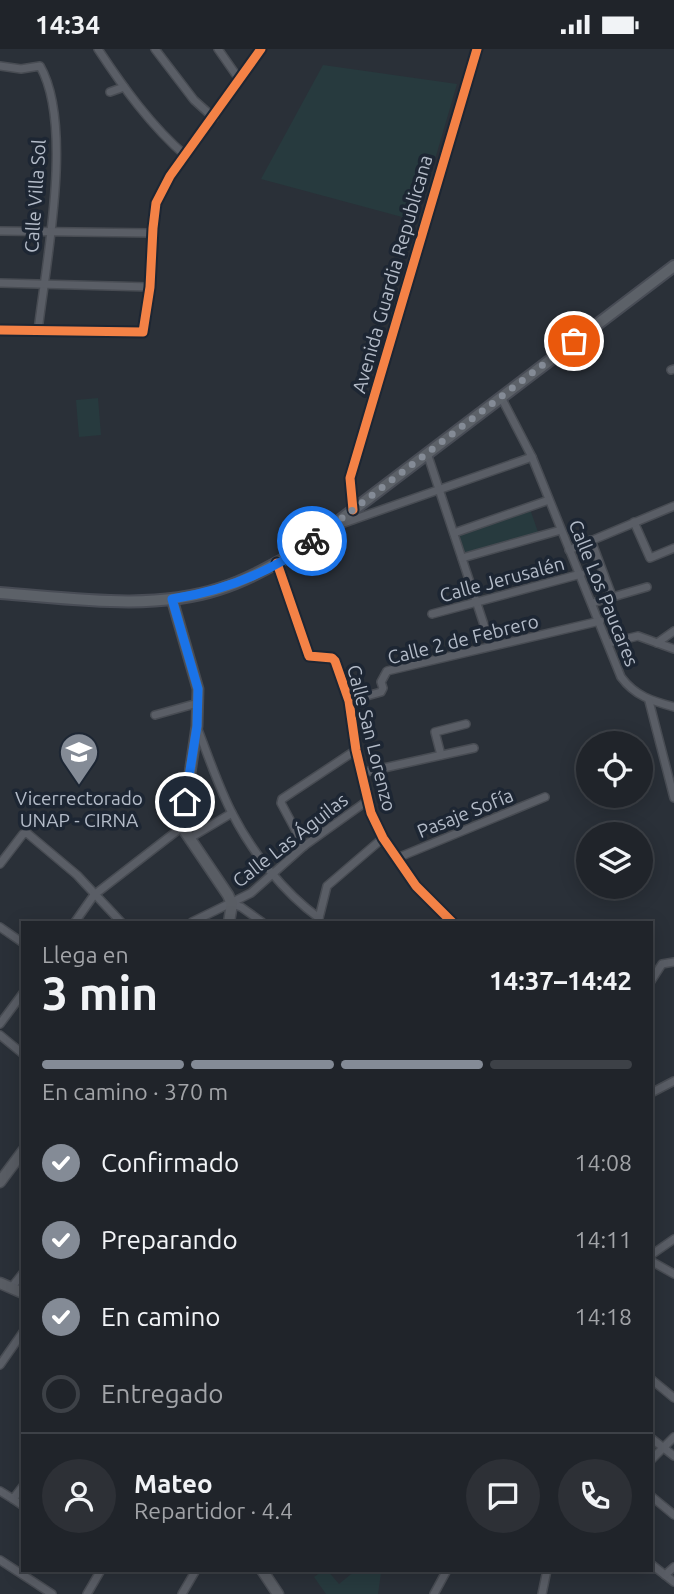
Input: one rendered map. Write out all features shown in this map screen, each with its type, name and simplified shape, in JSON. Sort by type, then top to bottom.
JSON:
[{"type":"main road","points":[[0,593],[136,601],[172,599],[219,589],[277,563],[302,549],[426,452],[674,266]]},
{"type":"street","points":[[98,49],[165,138],[186,156]]},
{"type":"street","points":[[155,49],[194,100],[214,118]]},
{"type":"street","points":[[218,49],[239,79]]},
{"type":"street","points":[[0,330],[140,333],[144,330],[156,203],[170,176],[261,49]]},
{"type":"street","name":"Avenida Guardia Republicana","points":[[353,510],[350,478],[477,49]]},
{"type":"street","name":"Calle Villa Sol","points":[[0,66],[21,69],[40,66],[49,82],[55,132],[52,230],[38,331]]},
{"type":"street","points":[[110,92],[124,87]]},
{"type":"street","points":[[0,231],[152,233]]},
{"type":"street","points":[[0,283],[150,287]]},
{"type":"street","name":"Calle Los Paucares","points":[[501,397],[532,457],[621,677],[630,689],[649,701]]},
{"type":"street","points":[[426,452],[491,646]]},
{"type":"street","points":[[330,527],[532,457]]},
{"type":"street","points":[[454,533],[549,500]]},
{"type":"street","points":[[569,551],[674,506]]},
{"type":"street","points":[[634,522],[650,558],[674,548]]},
{"type":"street","points":[[462,558],[561,530]]},
{"type":"street","points":[[591,540],[612,596]]},
{"type":"street","name":"Calle San Lorenzo","points":[[277,563],[309,656],[335,659],[349,701],[366,801],[383,838],[416,886],[451,921]]},
{"type":"street","name":"Calle Jerusalén","points":[[432,614],[581,574]]},
{"type":"street","points":[[592,603],[647,587]]},
{"type":"street","points":[[76,921],[94,895],[182,827],[197,726],[198,689],[172,599]]},
{"type":"street","name":"Calle 2 de Febrero","points":[[349,701],[381,692],[381,682],[387,671],[600,621]]},
{"type":"street","points":[[657,643],[674,631]]},
{"type":"street","points":[[609,643],[638,636],[674,649]]},
{"type":"street","points":[[673,794],[649,701],[674,707]]},
{"type":"street","points":[[155,715],[198,703]]},
{"type":"street","points":[[441,755],[435,732],[466,723]]},
{"type":"street","points":[[197,726],[232,813],[271,873],[318,920],[327,886],[383,838]]},
{"type":"street","points":[[361,773],[474,748]]},
{"type":"street","points":[[304,846],[281,803],[282,799],[356,750]]},
{"type":"street","name":"Pasaje Sofía","points":[[397,858],[545,797]]},
{"type":"street","name":"Calle Las Águilas","points":[[194,921],[251,893],[304,846],[366,801]]},
{"type":"street","points":[[190,838],[232,813]]},
{"type":"street","points":[[182,827],[228,894],[232,904],[229,921]]},
{"type":"street","points":[[0,865],[23,834],[27,833],[77,875],[120,921]]},
{"type":"street","points":[[232,904],[261,921]]},
{"type":"street","points":[[0,927],[21,942]]},
{"type":"street","points":[[653,978],[662,964],[674,962]]},
{"type":"street","points":[[0,1024],[21,996]]},
{"type":"street","points":[[0,1035],[21,1052]]},
{"type":"street","points":[[653,1092],[674,1081]]},
{"type":"street","points":[[0,1182],[21,1154]]},
{"type":"street","points":[[653,1256],[674,1239]]},
{"type":"street","points":[[653,1259],[674,1274]]},
{"type":"street","points":[[11,1288],[21,1276]]},
{"type":"street","points":[[0,1283],[21,1292]]},
{"type":"street","points":[[0,1365],[21,1335]]},
{"type":"street","points":[[653,1381],[674,1398]]},
{"type":"street","points":[[653,1458],[674,1437]]},
{"type":"street","points":[[653,1440],[674,1456]]},
{"type":"street","points":[[13,1499],[21,1489]]},
{"type":"street","points":[[0,1491],[21,1505]]},
{"type":"street","points":[[653,1498],[674,1515]]},
{"type":"street","points":[[0,1560],[52,1594]]},
{"type":"street","points":[[653,1565],[674,1582]]},
{"type":"street","points":[[666,1575],[674,1567]]},
{"type":"street","points":[[87,1594],[100,1572]]},
{"type":"street","points":[[182,1594],[195,1572]]},
{"type":"street","points":[[263,1572],[278,1594]]},
{"type":"street","points":[[434,1594],[446,1572]]},
{"type":"street","points":[[542,1594],[547,1572]]},
{"type":"green space","points":[[323,65],[457,84],[417,221],[261,179]]},
{"type":"green space","points":[[98,398],[101,435],[79,437],[76,400]]},
{"type":"green space","points":[[530,509],[539,535],[464,556],[457,534]]},
{"type":"green space","points":[[321,1572],[329,1572],[339,1584],[354,1572],[382,1572],[378,1594],[326,1594],[314,1577]]},
{"type":"cycle path","points":[[0,330],[143,332],[150,287],[156,203],[170,176],[261,49]]},
{"type":"cycle path","points":[[353,510],[350,478],[477,49]]},
{"type":"cycle path","points":[[277,563],[309,656],[332,658],[335,661],[349,701],[356,750],[371,813],[383,838],[416,886],[451,921]]},
{"type":"way so far","points":[[312,541],[574,341]]},
{"type":"place","name":"Vicerrectorado UNAP - CIRNA","points":[[79,786]]},
{"type":"route","points":[[185,802],[197,726],[198,689],[172,599],[219,589],[245,579],[312,541]]}]
